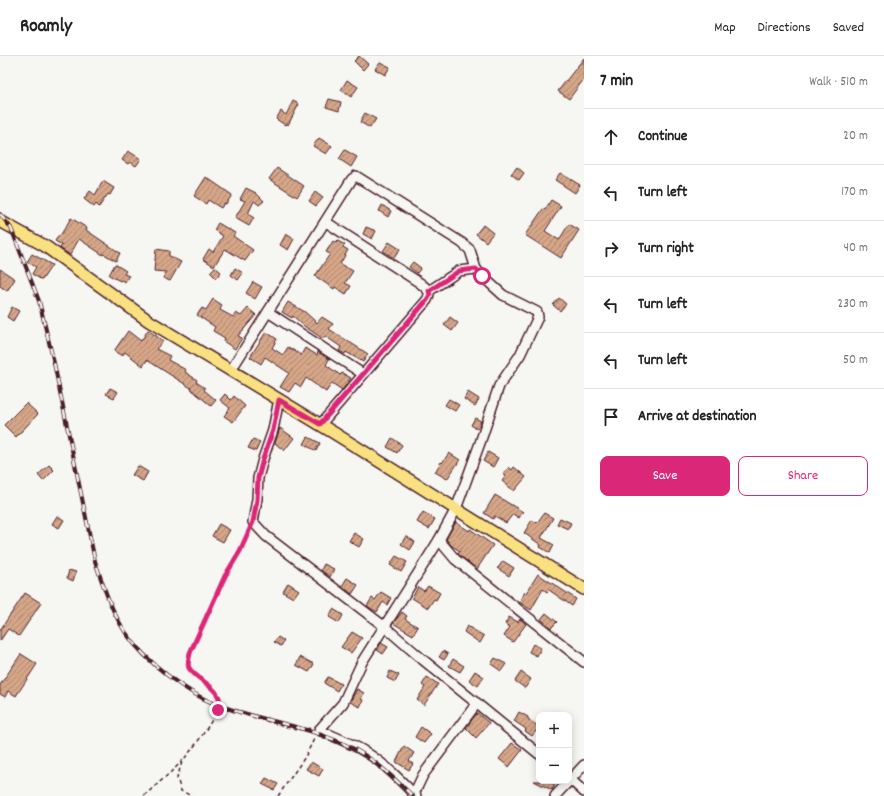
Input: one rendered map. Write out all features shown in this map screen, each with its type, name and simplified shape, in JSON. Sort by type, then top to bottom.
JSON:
[{"type":"main road","points":[[1,225],[45,246],[150,321],[320,424],[584,590]]},
{"type":"street","points":[[231,370],[352,179],[356,176],[470,250],[476,269],[482,276],[503,295],[537,312],[538,317],[520,355],[499,386],[456,509],[439,540],[362,662],[343,703],[319,730],[341,739],[367,753],[389,769],[414,795],[424,775],[477,703]]},
{"type":"street","points":[[320,424],[430,295],[429,291],[420,283],[326,222]]},
{"type":"street","points":[[429,291],[459,271],[476,269]]},
{"type":"street","points":[[268,312],[364,374]]},
{"type":"street","points":[[279,400],[273,430],[258,478],[257,500],[253,522],[266,536],[385,627],[536,752]]},
{"type":"street","points":[[439,540],[455,559],[584,662]]},
{"type":"street","points":[[572,777],[584,765]]},
{"type":"street","points":[[572,781],[584,792]]},
{"type":"street","points":[[555,796],[566,784]]},
{"type":"path","points":[[144,796],[183,760],[209,725],[220,706],[220,698],[212,688],[189,668],[188,662],[190,653],[218,592],[240,551],[253,522]]},
{"type":"path","points":[[218,710],[228,710],[297,730],[311,728],[319,730],[305,757],[278,796]]},
{"type":"path","points":[[183,760],[177,778],[181,791],[192,796]]},
{"type":"building","points":[[359,56],[368,64],[363,70],[354,61]]},
{"type":"building","points":[[584,58],[584,79],[569,99],[558,91]]},
{"type":"building","points":[[380,62],[390,67],[385,75],[375,69]]},
{"type":"building","points":[[347,80],[358,87],[351,97],[341,90]]},
{"type":"building","points":[[329,99],[341,102],[339,111],[326,107]]},
{"type":"building","points":[[293,101],[299,104],[288,125],[286,123],[285,125],[276,119],[281,111],[286,115]]},
{"type":"building","points":[[365,113],[376,119],[370,128],[360,122]]},
{"type":"building","points":[[319,138],[332,146],[326,154],[313,146]]},
{"type":"building","points":[[345,150],[357,157],[351,167],[339,159]]},
{"type":"building","points":[[128,151],[141,159],[136,166],[130,162],[128,164],[122,160]]},
{"type":"building","points":[[517,167],[524,173],[519,180],[511,174]]},
{"type":"building","points":[[277,168],[304,186],[297,197],[269,179]]},
{"type":"building","points":[[560,173],[580,185],[575,193],[555,180]]},
{"type":"building","points":[[206,177],[232,195],[226,204],[224,203],[221,208],[208,200],[206,204],[194,196]]},
{"type":"building","points":[[103,181],[114,188],[99,207],[96,204],[94,207],[84,199],[90,191],[95,195]]},
{"type":"building","points":[[246,188],[256,193],[264,201],[259,205],[254,201],[248,214],[254,218],[249,226],[235,218],[245,201],[240,199]]},
{"type":"building","points":[[315,192],[323,198],[316,206],[309,201]]},
{"type":"building","points":[[551,200],[561,206],[545,231],[559,240],[569,224],[579,230],[561,258],[525,235]]},
{"type":"building","points":[[382,205],[391,211],[388,217],[379,211]]},
{"type":"building","points":[[71,218],[120,253],[116,261],[104,254],[103,255],[79,239],[70,255],[60,248],[62,245],[55,241],[59,235],[60,236]]},
{"type":"building","points":[[218,223],[235,233],[233,236],[253,250],[245,261],[225,249],[214,266],[203,259],[209,249],[213,252],[223,236],[214,230]]},
{"type":"building","points":[[483,225],[493,233],[486,242],[476,234]]},
{"type":"building","points":[[366,227],[376,231],[372,239],[363,234]]},
{"type":"building","points":[[286,234],[294,239],[288,250],[280,245]]},
{"type":"building","points":[[333,241],[336,243],[338,241],[345,245],[343,247],[348,250],[340,264],[353,271],[345,283],[351,286],[346,294],[335,287],[334,289],[315,276],[330,254],[326,252]]},
{"type":"building","points":[[389,242],[400,249],[394,258],[383,251]]},
{"type":"building","points":[[156,249],[169,251],[169,256],[181,262],[170,281],[163,278],[166,272],[154,271]]},
{"type":"building","points":[[32,254],[52,265],[42,280],[32,274],[36,267],[27,262]]},
{"type":"building","points":[[413,262],[421,268],[417,273],[409,267]]},
{"type":"building","points":[[115,264],[126,271],[124,274],[129,276],[125,282],[109,275]]},
{"type":"building","points":[[215,267],[221,272],[216,278],[210,272]]},
{"type":"building","points":[[235,268],[243,273],[238,280],[231,275]]},
{"type":"building","points":[[0,269],[15,279],[7,291],[0,286]]},
{"type":"building","points":[[253,282],[262,287],[255,299],[246,293]]},
{"type":"building","points":[[559,298],[566,304],[560,311],[553,305]]},
{"type":"building","points":[[213,299],[222,305],[220,310],[233,317],[236,313],[241,316],[248,308],[256,315],[238,336],[242,338],[235,349],[223,341],[225,338],[213,331],[215,327],[197,315],[202,308],[206,310]]},
{"type":"building","points":[[288,302],[305,312],[317,323],[322,317],[333,324],[329,329],[368,354],[363,362],[346,352],[345,354],[339,351],[341,347],[325,336],[323,339],[304,326],[293,316],[292,318],[282,312]]},
{"type":"building","points":[[12,307],[19,311],[13,321],[7,317]]},
{"type":"building","points":[[450,317],[458,323],[452,331],[444,325]]},
{"type":"building","points":[[148,330],[163,341],[156,349],[170,356],[168,360],[186,370],[185,372],[197,380],[196,382],[205,388],[204,390],[216,400],[211,406],[191,388],[147,360],[143,366],[125,352],[122,356],[114,351],[128,331],[141,341]]},
{"type":"building","points":[[266,332],[277,339],[272,348],[283,355],[288,347],[301,355],[305,348],[317,355],[318,352],[329,359],[326,365],[340,375],[342,373],[351,378],[342,390],[332,383],[326,392],[306,378],[301,387],[295,383],[289,392],[280,387],[289,373],[265,357],[261,364],[250,357]]},
{"type":"building","points":[[110,388],[118,392],[114,398],[106,394]]},
{"type":"building","points":[[468,392],[479,399],[475,406],[464,399]]},
{"type":"building","points":[[225,394],[231,400],[234,396],[245,406],[233,422],[224,416],[230,408],[220,400]]},
{"type":"building","points":[[449,399],[459,405],[455,411],[445,405]]},
{"type":"building","points":[[26,403],[38,414],[16,437],[4,425]]},
{"type":"building","points":[[475,418],[481,421],[477,429],[471,425]]},
{"type":"building","points":[[280,428],[294,438],[284,451],[275,443]]},
{"type":"building","points":[[308,437],[320,443],[316,451],[304,444]]},
{"type":"building","points":[[392,438],[402,445],[397,453],[387,447]]},
{"type":"building","points":[[253,439],[260,442],[256,451],[248,448]]},
{"type":"building","points":[[488,452],[498,458],[493,467],[483,461]]},
{"type":"building","points":[[449,453],[460,460],[447,479],[435,472]]},
{"type":"building","points":[[49,465],[54,470],[43,481],[38,475]]},
{"type":"building","points":[[138,466],[148,472],[143,481],[132,475]]},
{"type":"building","points":[[509,467],[512,470],[514,467],[526,477],[514,491],[502,481],[506,476],[503,474]]},
{"type":"building","points":[[495,495],[523,512],[519,518],[513,514],[506,523],[495,516],[493,519],[484,513]]},
{"type":"building","points":[[423,512],[435,519],[429,529],[417,522]]},
{"type":"building","points":[[544,513],[553,518],[541,538],[554,545],[550,553],[540,547],[541,545],[524,533],[532,520],[537,523]]},
{"type":"building","points":[[57,516],[64,520],[59,528],[52,524]]},
{"type":"building","points":[[560,518],[571,523],[568,529],[557,524]]},
{"type":"building","points":[[456,522],[469,531],[470,529],[493,545],[477,569],[459,555],[458,554],[460,551],[452,546],[446,539]]},
{"type":"building","points":[[219,524],[230,530],[223,542],[212,536]]},
{"type":"building","points":[[354,533],[364,539],[359,547],[349,541]]},
{"type":"building","points":[[406,536],[415,542],[410,550],[401,544]]},
{"type":"building","points":[[396,556],[407,562],[401,572],[390,565]]},
{"type":"building","points":[[503,561],[514,568],[509,576],[497,568]]},
{"type":"building","points":[[324,564],[334,569],[330,577],[321,570]]},
{"type":"building","points":[[69,570],[76,572],[73,581],[67,578]]},
{"type":"building","points":[[538,574],[576,599],[572,606],[549,590],[547,592],[543,589],[531,610],[519,602]]},
{"type":"building","points":[[347,578],[358,585],[352,594],[342,586]]},
{"type":"building","points":[[288,583],[299,590],[293,598],[283,592]]},
{"type":"building","points":[[428,586],[440,593],[436,600],[434,599],[428,608],[412,598],[418,587],[424,591]]},
{"type":"building","points":[[381,592],[391,598],[387,605],[383,602],[377,612],[367,606],[372,598],[375,600]]},
{"type":"building","points":[[25,593],[41,603],[19,636],[8,629],[0,641],[0,630]]},
{"type":"building","points":[[333,609],[343,615],[339,623],[329,617]]},
{"type":"building","points":[[402,612],[407,616],[405,619],[418,627],[413,635],[393,623]]},
{"type":"building","points":[[546,613],[557,622],[551,628],[541,619]]},
{"type":"building","points":[[509,617],[518,622],[520,619],[526,624],[513,642],[504,636],[510,627],[505,624]]},
{"type":"building","points":[[467,626],[484,636],[480,643],[464,632]]},
{"type":"building","points":[[352,632],[362,638],[351,653],[341,647]]},
{"type":"building","points":[[278,637],[284,641],[281,646],[274,642]]},
{"type":"building","points":[[381,643],[388,647],[383,654],[377,650]]},
{"type":"building","points":[[533,644],[541,648],[537,656],[529,652]]},
{"type":"building","points":[[443,651],[448,654],[444,660],[439,657]]},
{"type":"building","points":[[21,654],[37,664],[16,696],[8,691],[5,697],[0,694],[0,685]]},
{"type":"building","points":[[300,657],[314,664],[309,672],[296,665]]},
{"type":"building","points":[[495,658],[506,664],[501,671],[491,664]]},
{"type":"building","points":[[453,659],[464,666],[460,672],[449,666]]},
{"type":"building","points":[[390,671],[399,675],[395,682],[387,678]]},
{"type":"building","points":[[475,671],[484,677],[478,686],[469,680]]},
{"type":"building","points":[[521,672],[531,679],[525,688],[515,681]]},
{"type":"building","points":[[328,677],[341,684],[337,691],[324,683]]},
{"type":"building","points":[[427,677],[438,684],[424,705],[417,700],[425,687],[422,685]]},
{"type":"building","points":[[357,689],[364,693],[361,699],[363,700],[360,707],[350,702]]},
{"type":"building","points":[[519,712],[528,717],[528,719],[536,725],[536,731],[532,736],[525,731],[526,729],[514,721]]},
{"type":"building","points":[[477,713],[489,723],[476,738],[466,728]]},
{"type":"building","points":[[421,727],[431,734],[424,743],[415,737]]},
{"type":"building","points":[[512,743],[522,750],[509,767],[499,759]]},
{"type":"building","points":[[404,746],[414,753],[409,761],[413,764],[409,770],[396,762]]},
{"type":"building","points":[[311,762],[323,769],[319,776],[306,769]]},
{"type":"building","points":[[266,778],[278,784],[274,790],[262,784]]},
{"type":"building","points":[[540,784],[554,784],[555,785],[552,790]]},
{"type":"railway","points":[[0,214],[11,228],[39,301],[54,363],[95,561],[104,589],[126,633],[134,644],[156,666],[195,694],[221,706],[317,733],[348,746],[374,762],[413,796]]},
{"type":"route","points":[[218,710],[220,706],[220,698],[212,688],[189,668],[188,662],[190,653],[225,576],[240,551],[253,522],[257,500],[258,478],[273,430],[279,400],[320,424],[427,300],[430,295],[429,291],[459,271],[476,269],[482,276]]}]
